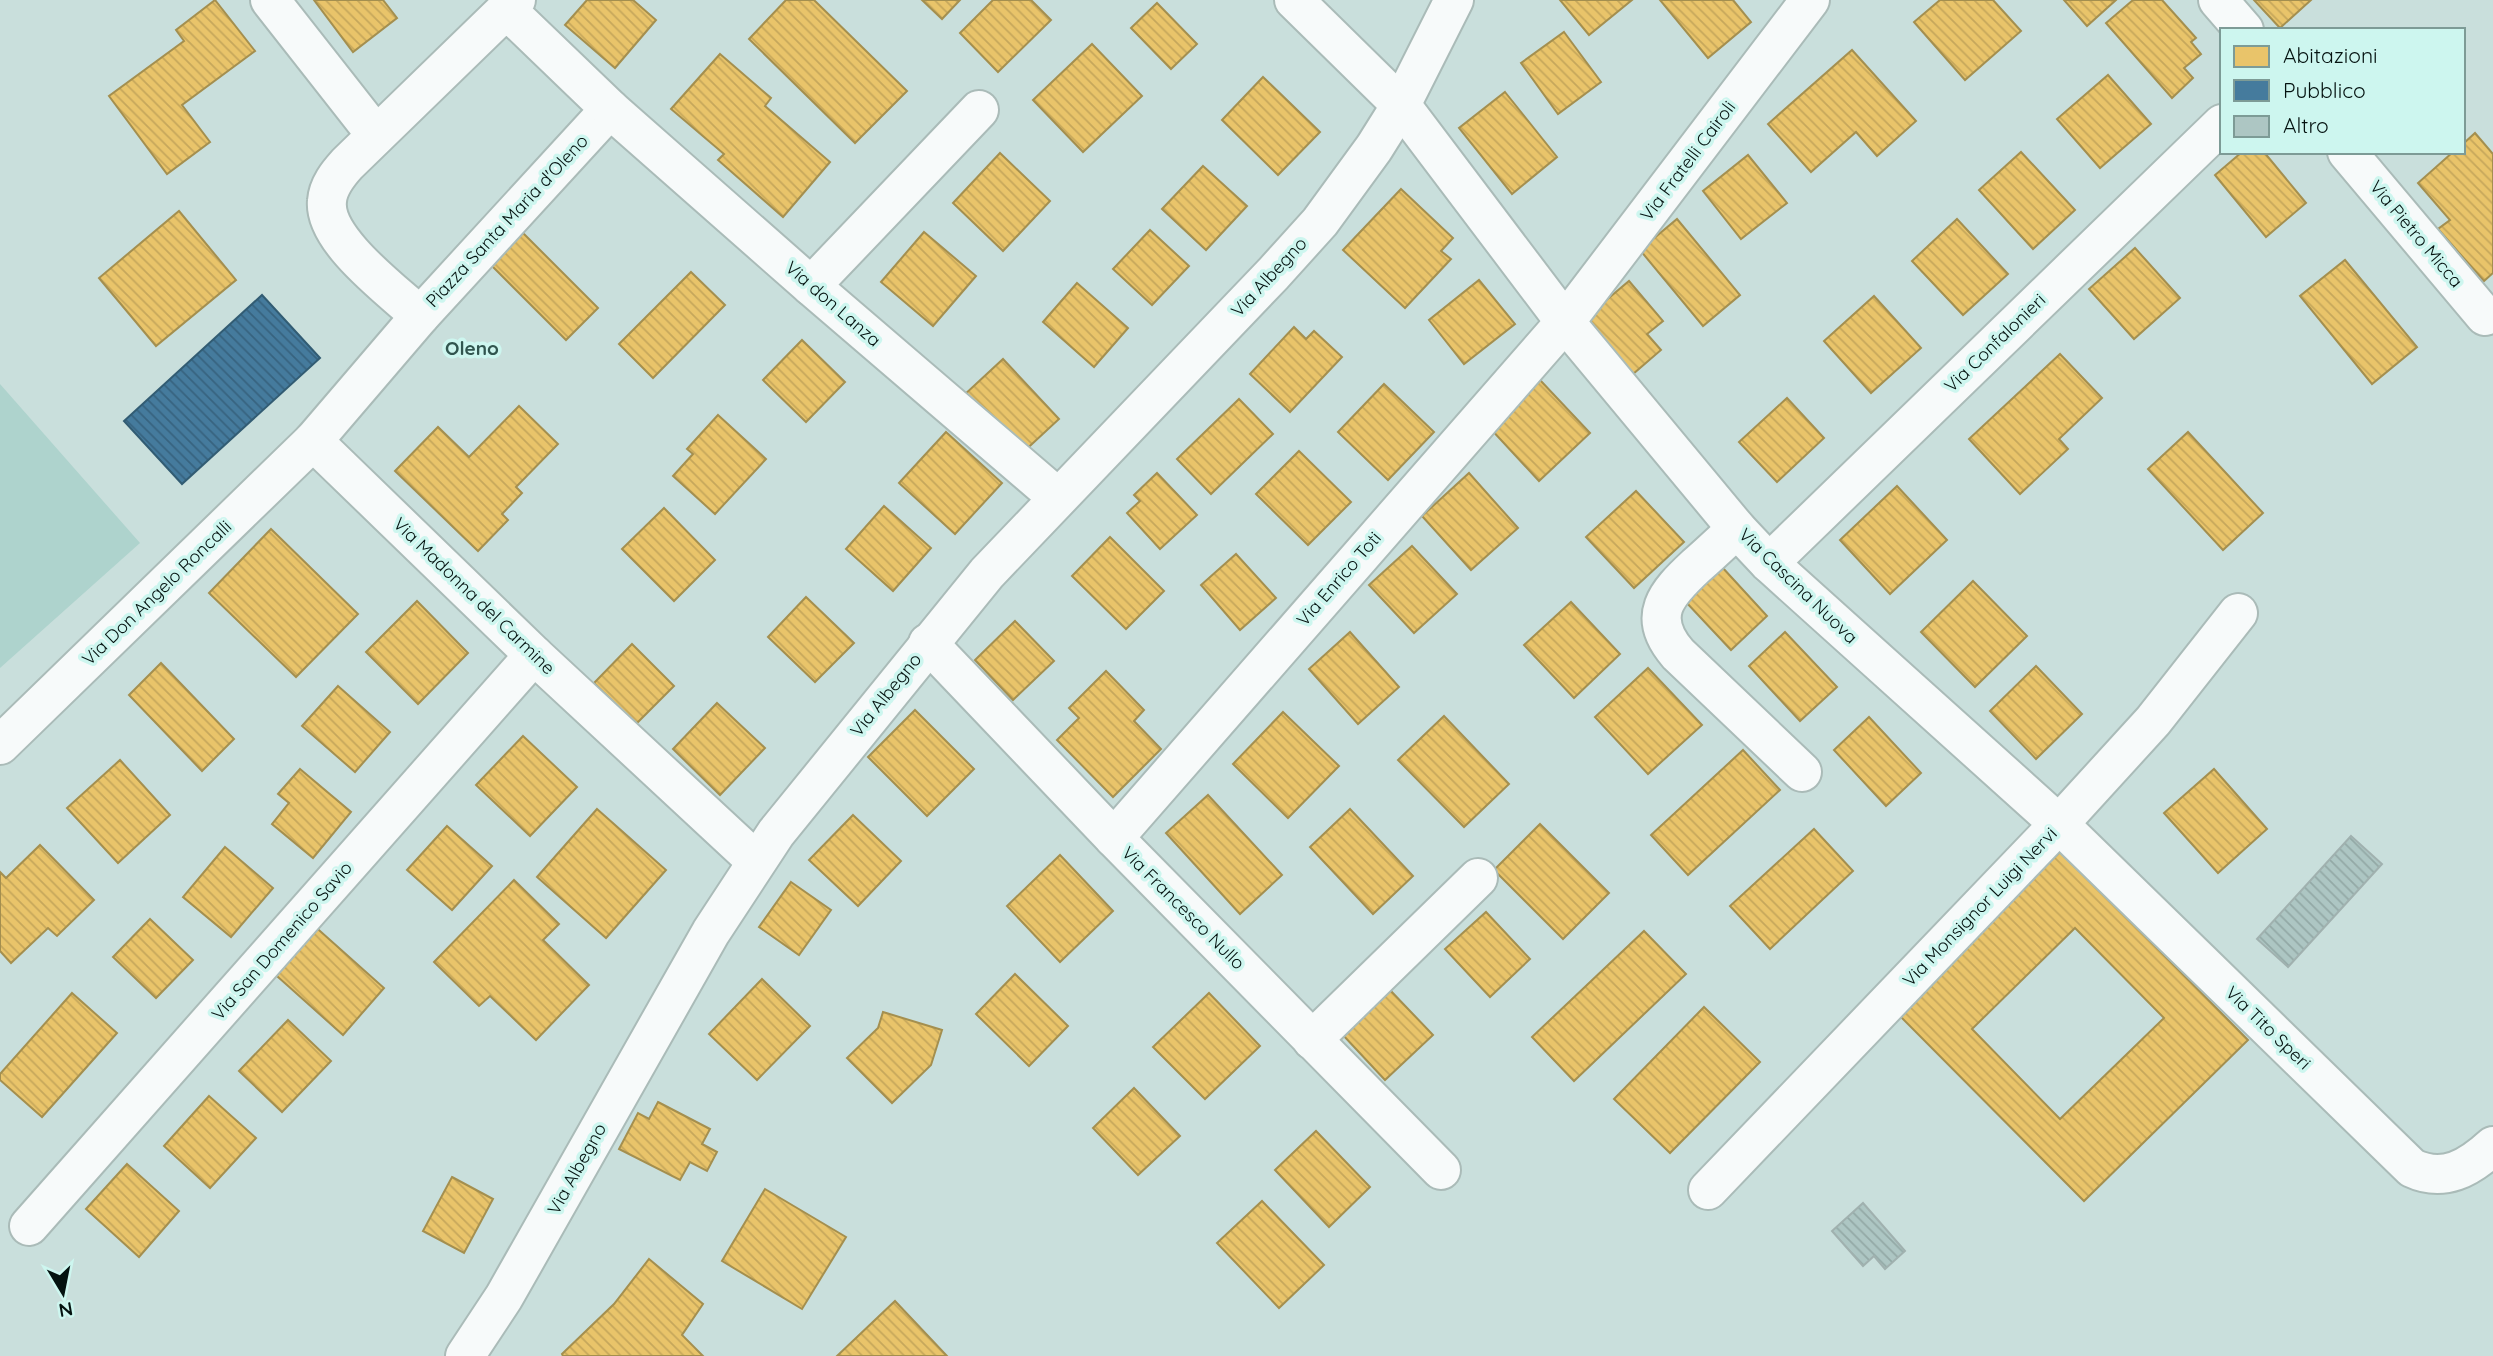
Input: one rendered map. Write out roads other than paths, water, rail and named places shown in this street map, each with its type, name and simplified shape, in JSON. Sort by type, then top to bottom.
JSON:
[{"type":"street","points":[[270,0],[376,135]]},
{"type":"street","name":"Via Cascina Nuova","points":[[1294,0],[1401,104],[1565,322],[1737,529],[1769,563],[2059,824]]},
{"type":"street","name":"Via Albegno","points":[[465,1356],[504,1297],[686,974],[756,861],[804,796],[987,573],[1303,243],[1355,175],[1401,104],[1454,0]]},
{"type":"street","name":"Via Fratelli Cairoli","points":[[1565,322],[1810,0]]},
{"type":"street","points":[[2218,0],[2242,28]]},
{"type":"street","name":"Piazza Santa Maria d'Oleno","points":[[512,5],[610,109],[420,316],[341,242],[328,215],[326,203],[334,181],[376,135],[512,5]]},
{"type":"street","name":"Via don Lanza","points":[[610,109],[1058,498]]},
{"type":"street","points":[[811,286],[979,110]]},
{"type":"street","name":"Via Confalonieri","points":[[1769,563],[2220,126]]},
{"type":"street","name":"Via Pietro Micca","points":[[2349,154],[2485,316]]},
{"type":"street","points":[[313,441],[420,316]]},
{"type":"street","name":"Via Enrico Toti","points":[[1114,838],[1565,322]]},
{"type":"street","name":"Via Madonna del Carmine","points":[[313,441],[534,655],[756,861]]},
{"type":"street","name":"Via Don Angelo Roncalli","points":[[0,745],[313,441]]},
{"type":"street","points":[[1737,529],[1669,593],[1662,610],[1663,627],[1671,646],[1678,654],[1802,772]]},
{"type":"street","name":"Via Monsignor Luigi Nervi","points":[[1708,1190],[2059,824],[2153,721],[2238,613]]},
{"type":"street","name":"Via Francesco Nullo","points":[[928,643],[1114,838],[1441,1170]]},
{"type":"street","name":"Via San Domenico Savio","points":[[29,1226],[534,655]]},
{"type":"street","name":"Via Tito Speri","points":[[2059,824],[2412,1168],[2442,1175],[2453,1173],[2471,1165],[2493,1146]]},
{"type":"street","points":[[1312,1040],[1478,878]]},
{"type":"district","name":"Oleno","points":[[472,348]]}]
